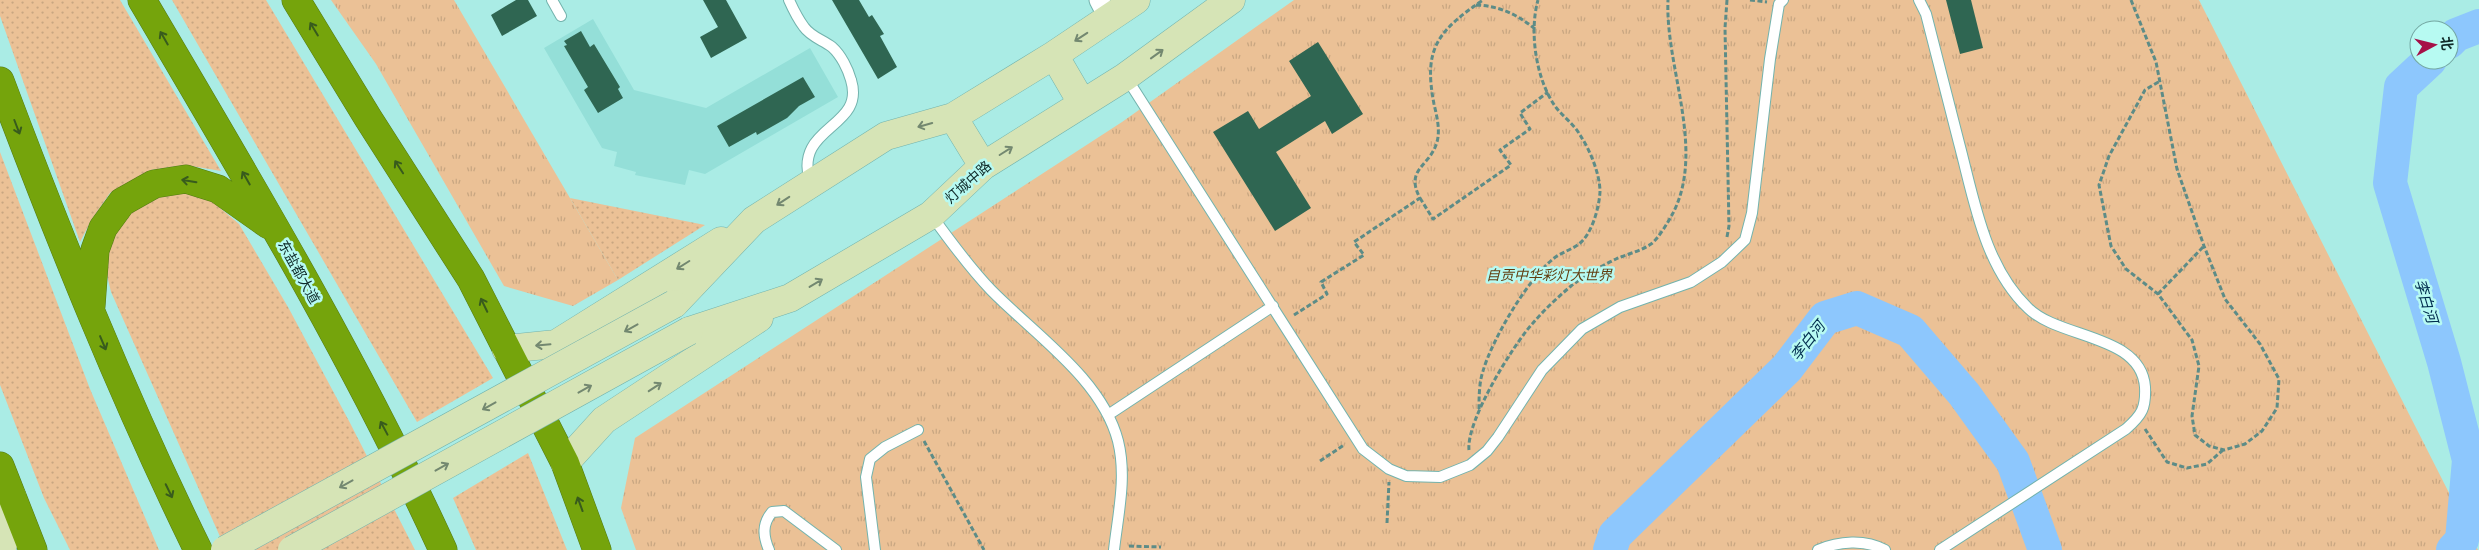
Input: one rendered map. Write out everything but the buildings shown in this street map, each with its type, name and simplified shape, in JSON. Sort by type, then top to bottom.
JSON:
[{"type":"highway","name":"东盐都大道","points":[[142,0],[276,230],[410,477],[443,550]]},
{"type":"highway","points":[[296,0],[368,118],[471,279],[565,463],[597,550]]},
{"type":"highway","points":[[0,81],[90,314],[145,441],[198,550]]},
{"type":"highway","points":[[90,314],[95,250],[104,228],[122,202],[154,184],[186,179],[218,189],[276,230]]},
{"type":"highway","points":[[0,466],[33,550]]},
{"type":"main road","points":[[506,349],[556,344],[886,136],[954,117],[1054,55],[1104,10],[1136,0]]},
{"type":"main road","name":"灯城中路","points":[[292,550],[689,331],[790,298],[931,215],[983,166],[1125,77],[1231,0]]},
{"type":"main road","points":[[1054,55],[1082,103]]},
{"type":"main road","points":[[954,117],[983,166]]},
{"type":"main road","points":[[225,550],[674,304],[754,220]]},
{"type":"main road","points":[[565,463],[604,420],[790,298]]},
{"type":"main road","points":[[1,550],[8,530],[12,497]]},
{"type":"lane","points":[[552,0],[561,16]]},
{"type":"lane","points":[[789,0],[803,27],[832,48],[840,58],[852,85],[852,99],[847,112],[842,119],[817,138],[808,154],[807,166],[811,183]]},
{"type":"lane","points":[[1125,77],[1355,438],[1373,458],[1389,469],[1406,476],[1440,477],[1470,465],[1487,451],[1542,370],[1582,329],[1620,307],[1691,282],[1722,262],[1746,240],[1752,213],[1770,59],[1780,4],[1783,0]]},
{"type":"lane","points":[[1919,0],[1926,14],[1975,204],[1990,251],[2009,284],[2029,310],[2057,325],[2118,348],[2138,364],[2144,383],[2146,403],[2138,418],[2126,429],[1943,548]]},
{"type":"lane","points":[[931,215],[964,259],[990,289],[1082,377],[1098,397],[1108,414],[1119,442],[1123,479],[1114,548]]},
{"type":"lane","points":[[1108,414],[1272,306]]},
{"type":"lane","points":[[874,550],[866,477],[870,459],[885,447],[918,430]]},
{"type":"lane","points":[[769,550],[764,538],[765,520],[772,512],[784,510],[836,550]]},
{"type":"lane","points":[[1818,550],[1850,542],[1866,543],[1886,550]]},
{"type":"path","points":[[1483,0],[1461,15],[1436,41],[1429,70],[1439,126],[1436,145],[1416,172],[1414,188],[1433,219],[1511,165],[1500,150],[1530,129],[1520,113],[1548,92]]},
{"type":"path","points":[[1479,410],[1482,372],[1499,334],[1529,285],[1552,259],[1581,243],[1594,221],[1600,191],[1594,164],[1580,134],[1555,106],[1540,70],[1534,43],[1535,10],[1538,0]]},
{"type":"path","points":[[1470,465],[1468,445],[1471,429],[1479,410],[1502,368],[1532,324],[1571,286],[1612,261],[1652,243],[1673,212],[1684,178],[1684,124],[1673,55],[1668,0]]},
{"type":"path","points":[[1722,262],[1729,226],[1725,28],[1727,0]]},
{"type":"path","points":[[2131,0],[2156,62],[2177,169],[2204,246],[2225,299],[2260,344],[2279,379],[2277,408],[2262,431],[2245,444],[2224,450],[2207,464],[2187,468],[2168,462],[2138,418]]},
{"type":"path","points":[[1475,5],[1495,6],[1522,18],[1535,29]]},
{"type":"path","points":[[2160,81],[2145,90],[2109,156],[2099,185],[2110,246],[2126,269],[2158,294],[2192,340],[2199,366],[2192,416],[2194,435],[2209,446],[2224,450]]},
{"type":"path","points":[[1283,323],[1327,294],[1321,282],[1364,255],[1354,242],[1420,198]]},
{"type":"path","points":[[2158,294],[2204,246]]},
{"type":"path","points":[[918,430],[984,550]]},
{"type":"path","points":[[1320,461],[1355,438]]},
{"type":"path","points":[[1387,523],[1389,469]]},
{"type":"path","points":[[1114,548],[1161,547]]},
{"type":"shaded area","points":[[593,19],[634,90],[706,108],[810,48],[838,97],[705,174],[689,170],[685,185],[635,175],[636,172],[614,166],[617,152],[602,148],[544,48]]},
{"type":"green space","points":[[0,0],[120,0],[221,171],[185,165],[151,170],[110,193],[92,219],[80,242],[0,16]]},
{"type":"green space","points":[[172,0],[266,0],[493,378],[417,422]]},
{"type":"green space","points":[[331,0],[454,0],[618,280],[573,306],[504,286],[376,64]]},
{"type":"green space","name":"自贡中华彩灯大世界","points":[[1294,0],[2199,0],[2478,550],[636,550],[621,508],[635,438],[1122,122]]},
{"type":"green space","points":[[0,152],[90,389],[159,550],[70,550],[44,498],[0,385]]},
{"type":"green space","points":[[179,191],[213,202],[239,224],[288,307],[415,550],[226,550],[111,292],[106,271],[107,250],[111,236],[118,224],[139,206]]},
{"type":"green space","points":[[570,198],[705,225],[618,280]]},
{"type":"green space","points":[[528,453],[567,550],[476,550],[453,498]]},
{"type":"waterway","name":"李白河","points":[[2459,34],[2479,26]]},
{"type":"waterway","name":"李白河","points":[[2419,70],[2401,87],[2390,183],[2444,362],[2469,460],[2462,540],[2453,550]]},
{"type":"waterway","name":"李白河","points":[[1610,550],[1615,535],[1787,368],[1825,318],[1857,308],[1910,331],[1964,394],[2013,462],[2045,550]]}]
